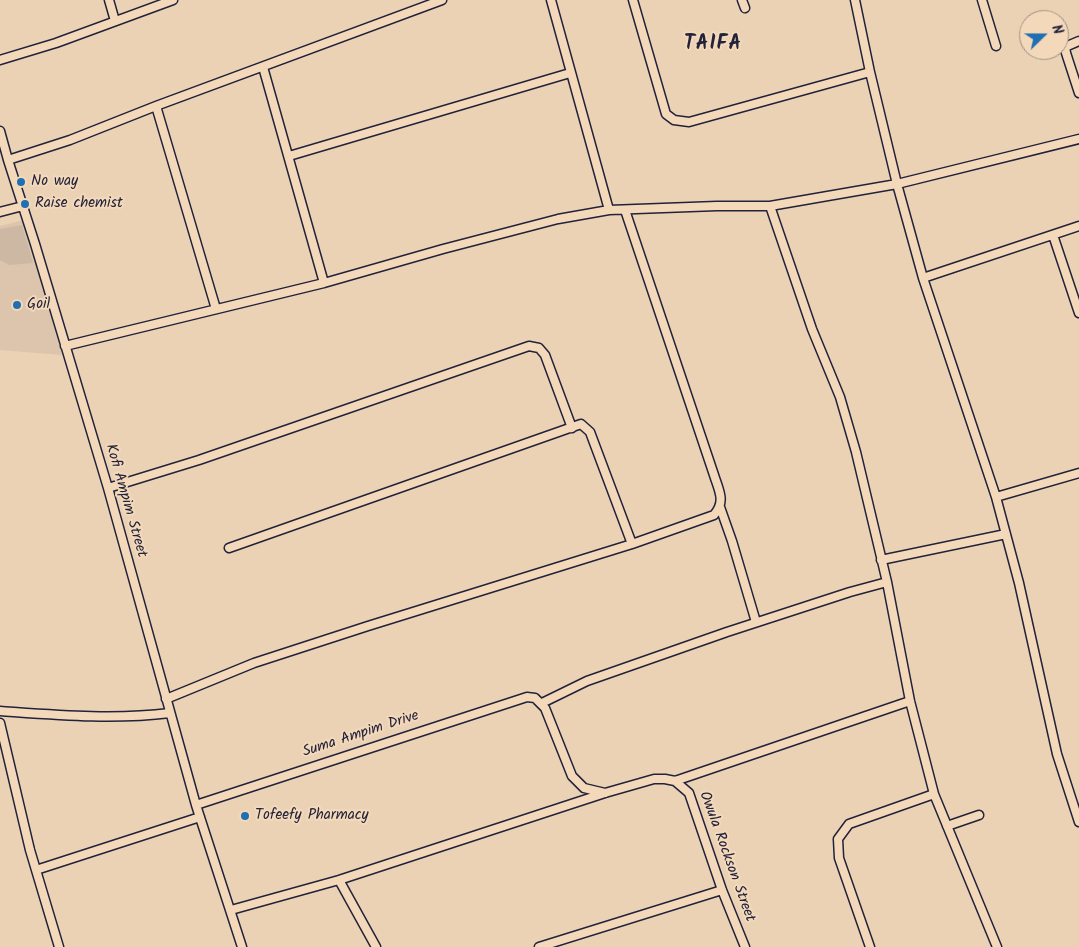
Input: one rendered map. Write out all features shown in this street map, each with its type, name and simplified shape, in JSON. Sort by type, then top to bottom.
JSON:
[{"type":"street","points":[[109,0],[115,21]]},
{"type":"street","points":[[0,60],[56,43],[173,0]]},
{"type":"street","points":[[8,160],[70,140],[156,106],[442,0]]},
{"type":"street","points":[[551,0],[609,210]]},
{"type":"street","points":[[633,0],[666,114],[674,120],[689,122],[870,72]]},
{"type":"street","points":[[856,0],[870,72],[897,184],[923,278],[996,497],[1020,583],[1057,754],[1079,822]]},
{"type":"street","points":[[982,0],[996,46]]},
{"type":"street","points":[[1079,41],[1066,47],[1066,53],[1079,93]]},
{"type":"street","points":[[263,66],[324,283]]},
{"type":"street","points":[[289,156],[570,73]]},
{"type":"street","points":[[156,106],[216,309]]},
{"type":"street","name":"Kofi Ampim Street","points":[[0,131],[108,488],[196,805],[242,947]]},
{"type":"street","points":[[65,346],[324,283],[558,219],[609,210],[770,206],[897,184],[1079,139]]},
{"type":"street","points":[[0,212],[23,206]]},
{"type":"street","points":[[770,206],[812,328],[840,397],[856,452],[887,582],[910,701],[934,794],[997,947]]},
{"type":"street","points":[[625,210],[714,474],[721,499],[720,507],[756,622]]},
{"type":"street","points":[[923,278],[1079,226]]},
{"type":"street","points":[[1053,235],[1079,313]]},
{"type":"street","points":[[108,488],[245,444],[529,346],[539,348],[545,355],[572,428]]},
{"type":"street","points":[[229,548],[581,424],[590,432],[632,544]]},
{"type":"street","points":[[996,497],[1079,473]]},
{"type":"street","points":[[166,699],[254,663],[706,519],[714,515],[720,507]]},
{"type":"street","points":[[881,560],[1006,534]]},
{"type":"street","name":"Suma Ampim Drive","points":[[196,805],[526,696],[538,701],[587,681],[756,622],[887,582]]},
{"type":"street","points":[[538,701],[545,708],[572,776],[584,788],[605,793]]},
{"type":"street","points":[[231,910],[339,880],[605,793],[654,779],[665,778],[675,781],[910,701]]},
{"type":"street","points":[[0,711],[91,718],[138,717],[170,713]]},
{"type":"street","points":[[0,723],[36,870],[59,947]]},
{"type":"street","name":"Owula Rockson Street","points":[[675,781],[689,793],[722,890],[745,947]]},
{"type":"street","points":[[870,947],[839,858],[838,839],[849,824],[934,794]]},
{"type":"street","points":[[947,826],[979,815]]},
{"type":"street","points":[[36,870],[200,817]]},
{"type":"street","points":[[339,880],[376,947]]},
{"type":"street","points":[[539,947],[558,945],[722,890]]},
{"type":"shaded area","points":[[24,220],[62,355],[0,350],[0,226]]},
{"type":"shaded area","points":[[22,225],[33,263],[9,265],[0,260],[0,229]]},
{"type":"place","name":"No way","points":[[21,182]]},
{"type":"place","name":"Raise chemist","points":[[25,204]]},
{"type":"place","name":"Goil","points":[[17,305]]},
{"type":"place","name":"Tofeefy Pharmacy","points":[[245,816]]},
{"type":"district","name":"TAIFA","points":[[713,46]]}]
